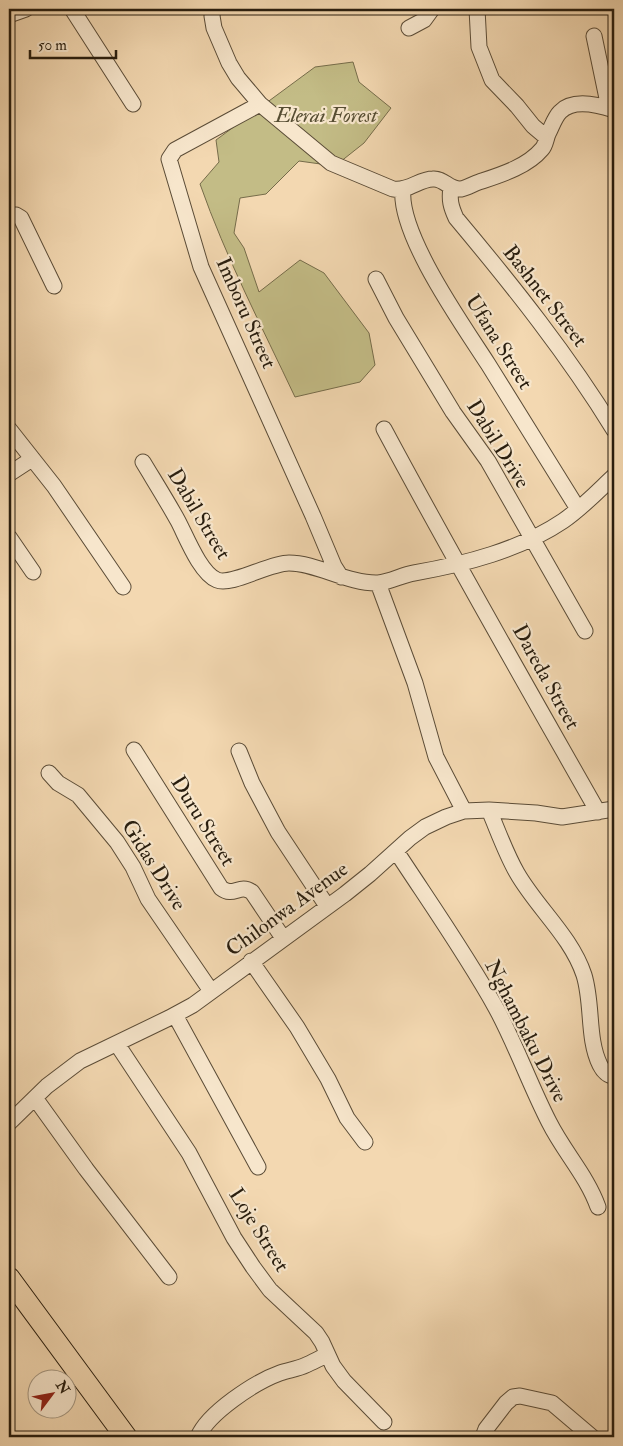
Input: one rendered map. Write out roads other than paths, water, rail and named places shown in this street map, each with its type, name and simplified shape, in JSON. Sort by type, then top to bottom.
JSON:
[{"type":"highway","points":[[10,1283],[126,1437]]},
{"type":"street","points":[[9,15],[26,9]]},
{"type":"street","points":[[72,9],[134,104]]},
{"type":"street","points":[[213,9],[214,28],[229,63],[238,78],[260,104],[331,163],[393,189],[403,190],[422,180],[434,179],[440,180],[451,188],[461,189],[534,158],[544,147],[546,137],[561,111],[569,106],[582,103],[612,109],[594,36]]},
{"type":"street","points":[[409,28],[424,20],[432,9]]},
{"type":"street","points":[[477,9],[479,47],[492,80],[533,126],[546,137]]},
{"type":"street","name":"Imboru Street","points":[[260,104],[174,150],[169,159],[201,267],[334,566],[341,577]]},
{"type":"street","name":"Bashnet Street","points":[[451,188],[450,206],[456,218],[548,332],[614,430]]},
{"type":"street","name":"Ufana Street","points":[[403,190],[404,213],[436,280],[578,510]]},
{"type":"street","points":[[9,216],[16,215],[21,218],[54,286]]},
{"type":"street","name":"Dabil Drive","points":[[376,279],[396,318],[453,412],[488,462],[585,632]]},
{"type":"street","points":[[9,429],[54,486],[123,587]]},
{"type":"street","name":"Dareda Street","points":[[384,429],[456,564],[598,812]]},
{"type":"street","points":[[9,474],[32,459]]},
{"type":"street","name":"Dabil Street","points":[[143,462],[199,560],[209,574],[217,580],[227,582],[276,564],[291,563],[341,577],[378,583],[456,564],[532,540],[578,510],[614,476]]},
{"type":"street","points":[[9,537],[33,572]]},
{"type":"street","points":[[378,583],[415,683],[436,757],[464,811]]},
{"type":"street","name":"Duru Street","points":[[134,750],[220,888],[232,893],[246,888],[252,892],[283,938]]},
{"type":"street","points":[[239,752],[252,783],[278,832],[327,906]]},
{"type":"street","name":"Gidas Drive","points":[[49,773],[58,783],[78,795],[117,842],[133,867],[148,899],[211,991]]},
{"type":"street","name":"Chilonwa Avenue","points":[[9,1123],[47,1086],[80,1061],[176,1014],[211,991],[370,874],[410,838],[446,817],[464,811],[489,810],[562,817],[614,809]]},
{"type":"street","points":[[489,810],[517,874],[560,933],[580,966],[586,985],[595,1049],[600,1065],[607,1074],[614,1076]]},
{"type":"street","name":"Nghambaku Drive","points":[[396,851],[458,945],[496,1009],[541,1107],[553,1130],[586,1181],[598,1207]]},
{"type":"street","points":[[251,961],[297,1027],[328,1079],[347,1118],[365,1142]]},
{"type":"street","points":[[176,1014],[258,1167]]},
{"type":"street","name":"Loje Street","points":[[117,1044],[189,1154],[234,1238],[252,1267],[270,1290],[316,1333],[333,1366],[344,1381],[384,1422]]},
{"type":"street","points":[[35,1098],[86,1169],[169,1277]]},
{"type":"street","points":[[198,1437],[219,1410],[262,1382],[279,1373],[305,1366],[327,1355]]},
{"type":"street","points":[[483,1437],[486,1429],[506,1403],[513,1397],[520,1396],[552,1403],[592,1437]]},
{"type":"park label","name":"Elerai Forest","points":[[326,115]]}]
